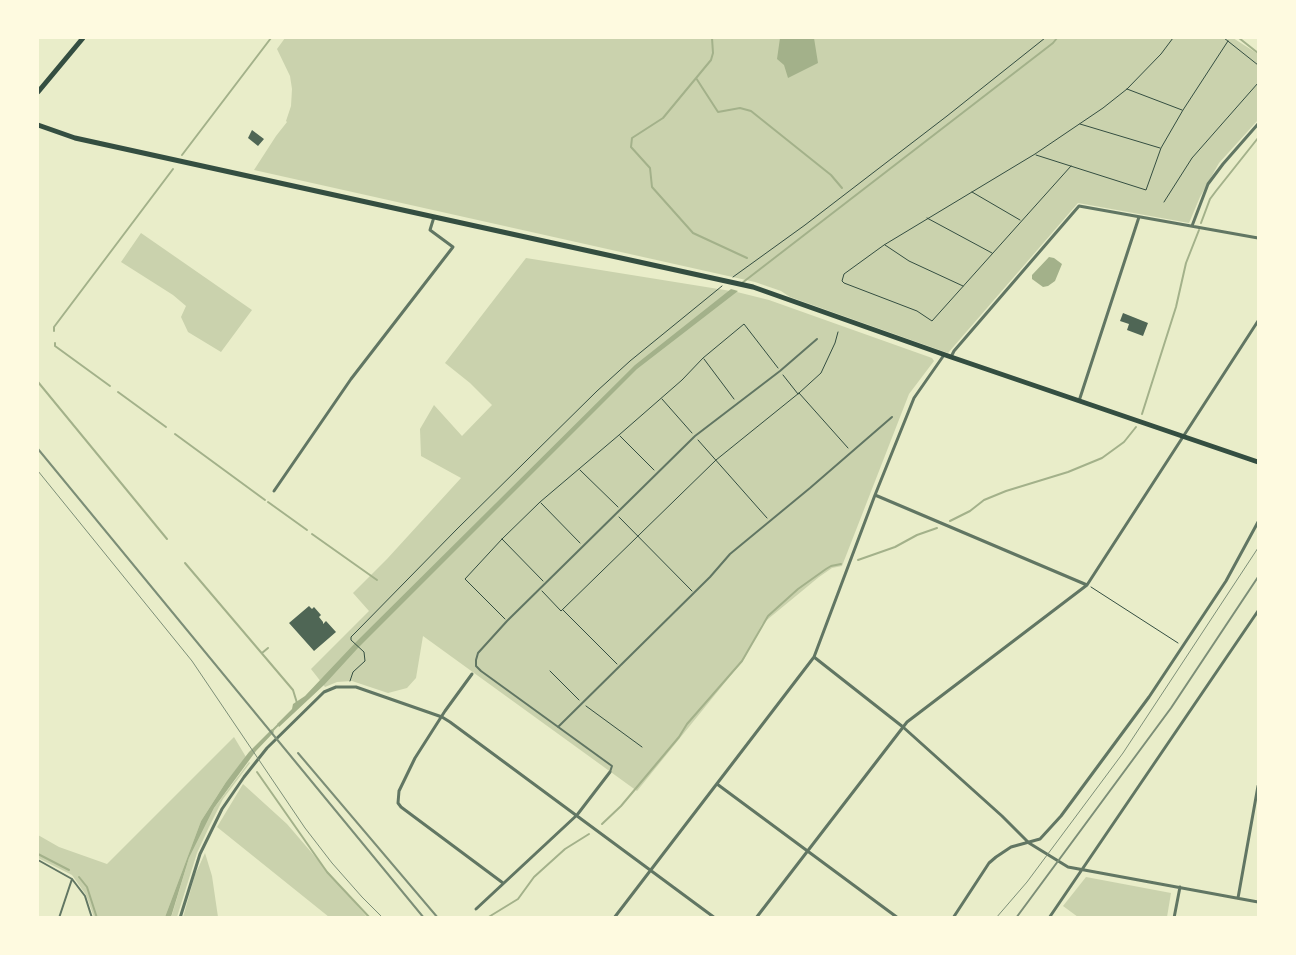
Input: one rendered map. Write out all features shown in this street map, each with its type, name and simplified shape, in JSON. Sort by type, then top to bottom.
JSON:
[{"type":"main road","points":[[38,92],[83,38]]},
{"type":"main road","points":[[38,125],[75,138],[731,281],[1258,462]]},
{"type":"street","points":[[1192,226],[1208,184],[1258,124]]},
{"type":"street","points":[[951,357],[1079,206],[1258,238]]},
{"type":"street","points":[[274,491],[351,379],[453,246],[430,230],[434,216]]},
{"type":"street","points":[[1079,401],[1139,217]]},
{"type":"street","points":[[756,918],[907,722],[1087,585],[1258,321]]},
{"type":"street","points":[[614,918],[814,657],[914,398],[944,355]]},
{"type":"street","points":[[875,495],[1087,585]]},
{"type":"street","points":[[953,918],[989,863],[1010,847],[1040,839],[1061,816],[1149,697],[1226,581],[1258,522]]},
{"type":"street","points":[[1049,918],[1258,612]]},
{"type":"street","points":[[814,657],[903,728],[1002,816],[1029,843],[1068,866],[1258,902]]},
{"type":"street","points":[[472,674],[415,758],[399,791],[398,803],[503,883]]},
{"type":"street","points":[[180,918],[192,875],[226,802],[267,748],[324,692],[336,687],[356,687],[442,717],[715,918]]},
{"type":"street","points":[[476,909],[577,815],[610,772]]},
{"type":"street","points":[[717,784],[898,918]]},
{"type":"street","points":[[1238,898],[1258,786]]},
{"type":"street","points":[[1174,918],[1180,887]]},
{"type":"lane","points":[[610,772],[612,766],[476,666],[478,653],[507,621],[694,436],[780,371],[817,339]]},
{"type":"lane","points":[[558,727],[710,577],[730,554],[892,417]]},
{"type":"lane","points":[[38,860],[72,879],[85,896],[92,918]]},
{"type":"lane","points":[[59,918],[72,879]]},
{"type":"path","points":[[349,687],[353,672],[365,661],[364,652],[351,637],[597,391],[630,361],[731,281],[947,116],[1045,38]]},
{"type":"path","points":[[1072,166],[1021,220],[932,321],[917,311],[844,283],[842,278],[844,274],[884,245],[1035,154],[1103,108],[1126,89],[1174,38]]},
{"type":"path","points":[[1224,38],[1258,64]]},
{"type":"path","points":[[1035,154],[1146,190],[1161,148],[1183,110],[1228,41]]},
{"type":"path","points":[[1164,202],[1192,158],[1258,83]]},
{"type":"path","points":[[1126,89],[1183,110]]},
{"type":"path","points":[[1078,124],[1161,148]]},
{"type":"path","points":[[971,191],[1021,220]]},
{"type":"path","points":[[926,218],[993,253]]},
{"type":"path","points":[[884,245],[909,261],[964,286]]},
{"type":"path","points":[[507,621],[464,578],[540,502],[662,398],[703,358],[744,324],[799,394],[851,453]]},
{"type":"path","points":[[562,610],[716,460],[799,394],[821,373],[838,332]]},
{"type":"path","points":[[703,358],[738,404]]},
{"type":"path","points":[[662,398],[769,520]]},
{"type":"path","points":[[619,435],[657,472]]},
{"type":"path","points":[[579,469],[620,509]]},
{"type":"path","points":[[540,502],[583,546]]},
{"type":"path","points":[[617,514],[694,593]]},
{"type":"path","points":[[502,539],[545,583]]},
{"type":"path","points":[[1087,585],[1183,646]]},
{"type":"path","points":[[540,589],[620,667]]},
{"type":"path","points":[[550,671],[582,704],[642,746]]},
{"type":"shaded area","points":[[285,38],[1233,38],[1258,54],[1258,120],[1219,163],[1200,197],[1189,223],[1078,203],[948,353],[790,297],[781,291],[755,282],[254,170],[287,122],[291,106],[292,89],[290,76],[277,49]]},
{"type":"shaded area","points":[[780,38],[814,38],[818,63],[788,78],[784,65],[777,59]]},
{"type":"shaded area","points":[[141,233],[252,310],[221,352],[188,332],[181,317],[186,306],[173,295],[121,262]]},
{"type":"shaded area","points":[[1049,257],[1062,264],[1055,281],[1043,287],[1032,279],[1032,275]]},
{"type":"shaded area","points":[[526,258],[737,292],[769,300],[932,358],[934,361],[909,394],[842,566],[832,568],[819,577],[762,624],[744,659],[637,791],[423,636],[416,678],[407,688],[388,693],[352,681],[337,682],[325,687],[311,669],[369,611],[353,593],[387,559],[461,478],[421,456],[420,429],[434,405],[462,436],[492,405],[470,383],[445,363]]},
{"type":"shaded area","points":[[731,289],[738,291],[637,369],[357,649],[324,685],[279,727],[277,724],[292,709],[293,704],[305,696],[356,642],[635,365]]},
{"type":"shaded area","points":[[272,729],[274,732],[256,751],[214,808],[189,858],[171,917],[165,917],[201,821],[226,782],[249,752]]},
{"type":"shaded area","points":[[234,737],[246,757],[226,782],[201,821],[165,917],[94,917],[86,895],[72,875],[38,858],[38,835],[59,847],[107,864]]},
{"type":"shaded area","points":[[249,762],[223,799],[209,827],[197,853],[177,917],[171,918],[189,858],[214,808]]},
{"type":"shaded area","points":[[243,784],[287,824],[367,917],[329,917],[217,827]]},
{"type":"shaded area","points":[[205,853],[212,876],[218,917],[183,917],[195,875]]},
{"type":"shaded area","points":[[1086,877],[1171,893],[1167,917],[1078,917],[1063,906]]},
{"type":"building","points":[[252,130],[264,139],[258,146],[248,138]]},
{"type":"building","points":[[1123,313],[1148,323],[1143,336],[1127,330],[1129,324],[1120,321]]},
{"type":"building","points":[[309,606],[312,609],[314,607],[321,615],[319,617],[323,624],[326,621],[336,632],[314,651],[289,623]]},
{"type":"waterway","points":[[182,155],[271,38]]},
{"type":"waterway","points":[[712,38],[713,53],[711,60],[663,118],[632,138],[631,147],[650,168],[652,187],[693,233],[747,258]]},
{"type":"waterway","points":[[742,283],[1057,38]]},
{"type":"waterway","points":[[1239,38],[1258,53]]},
{"type":"waterway","points":[[696,78],[718,112],[740,108],[751,111],[831,175],[842,188]]},
{"type":"waterway","points":[[1201,223],[1210,199],[1258,138]]},
{"type":"waterway","points":[[54,331],[54,327],[173,169]]},
{"type":"waterway","points":[[1142,414],[1176,307],[1186,263],[1199,230]]},
{"type":"waterway","points":[[55,343],[55,346],[110,386]]},
{"type":"waterway","points":[[38,382],[167,539]]},
{"type":"waterway","points":[[118,392],[166,427]]},
{"type":"waterway","points":[[950,521],[970,511],[984,500],[1006,491],[1068,472],[1102,458],[1124,442],[1136,427]]},
{"type":"waterway","points":[[175,434],[265,500]]},
{"type":"waterway","points":[[268,502],[307,530]]},
{"type":"waterway","points":[[858,560],[895,547],[917,535],[937,528]]},
{"type":"waterway","points":[[312,534],[377,580]]},
{"type":"waterway","points":[[185,563],[293,690],[297,703]]},
{"type":"waterway","points":[[602,824],[621,806],[679,737],[687,724],[742,661],[768,616],[798,589],[826,569],[841,564]]},
{"type":"waterway","points":[[262,653],[268,648]]},
{"type":"waterway","points":[[272,731],[279,724]]},
{"type":"waterway","points":[[257,772],[327,872],[370,918]]},
{"type":"waterway","points":[[487,918],[518,899],[534,877],[565,849],[589,834]]},
{"type":"waterway","points":[[38,854],[69,870]]},
{"type":"waterway","points":[[79,877],[87,887],[97,918]]},
{"type":"tram line","points":[[38,471],[192,661],[305,828],[332,863],[383,918]]},
{"type":"tram line","points":[[996,918],[1027,882],[1123,753],[1258,548]]},
{"type":"railway","points":[[38,449],[424,918]]},
{"type":"railway","points":[[1016,918],[1171,708],[1258,577]]},
{"type":"railway","points":[[298,753],[438,918]]}]
